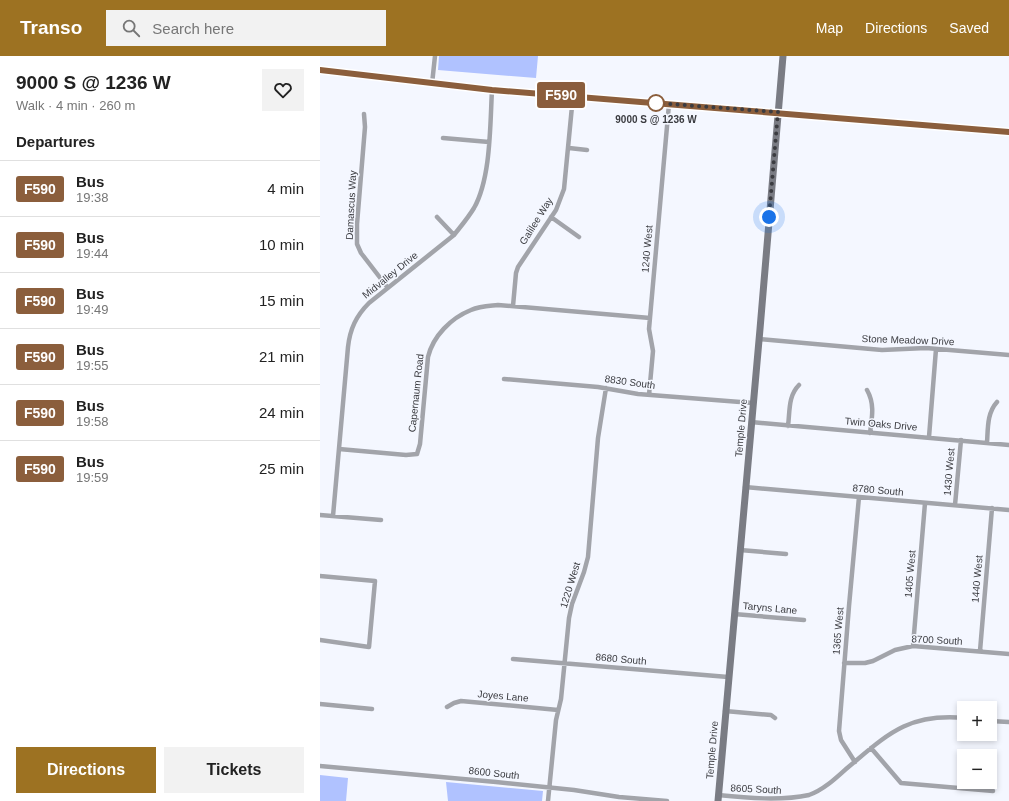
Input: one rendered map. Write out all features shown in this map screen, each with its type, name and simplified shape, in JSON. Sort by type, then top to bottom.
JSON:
[{"type":"main road","points":[[320,70],[492,90],[778,112],[1009,132]]},
{"type":"street","points":[[432,84],[435,56]]},
{"type":"street","name":"Temple Drive","points":[[718,798],[783,56]]},
{"type":"street","name":"Midvalley Drive","points":[[333,516],[350,334],[354,321],[361,311],[454,235],[475,207],[481,193],[485,173],[489,142],[492,90]]},
{"type":"street","name":"Galilee Way","points":[[513,306],[516,273],[518,267],[556,210],[564,189],[573,96]]},
{"type":"street","name":"1240 West","points":[[649,395],[653,351],[650,335],[650,318],[669,104]]},
{"type":"street","name":"Damascus Way","points":[[364,114],[365,127],[357,224],[357,244],[361,253],[388,288]]},
{"type":"street","points":[[443,138],[489,142]]},
{"type":"street","points":[[569,148],[586,150]]},
{"type":"street","points":[[437,217],[454,235]]},
{"type":"street","points":[[551,217],[579,237]]},
{"type":"street","name":"Capernaum Road","points":[[339,449],[406,455],[417,454],[420,444],[430,348],[439,334],[470,310],[483,306],[498,305],[650,318]]},
{"type":"street","name":"Stone Meadow Drive","points":[[759,339],[882,350],[916,348],[1009,355]]},
{"type":"street","points":[[929,437],[936,349]]},
{"type":"street","name":"8830 South","points":[[504,379],[606,388],[649,395],[753,404]]},
{"type":"street","points":[[788,426],[791,398],[793,391],[799,384]]},
{"type":"street","name":"1220 West","points":[[548,801],[558,710],[561,699],[569,618],[572,604],[588,557],[598,438],[606,388]]},
{"type":"street","points":[[867,390],[871,397],[872,406],[870,433]]},
{"type":"street","points":[[987,443],[990,414],[992,407],[998,402]]},
{"type":"street","name":"Twin Oaks Drive","points":[[751,422],[1009,444]]},
{"type":"street","name":"1430 West","points":[[955,505],[961,440]]},
{"type":"street","name":"8780 South","points":[[745,487],[1009,510]]},
{"type":"street","name":"1365 West","points":[[855,762],[840,740],[839,731],[860,497]]},
{"type":"street","name":"1405 West","points":[[913,646],[925,503]]},
{"type":"street","name":"1440 West","points":[[980,651],[992,508]]},
{"type":"street","points":[[320,515],[381,520]]},
{"type":"street","points":[[740,550],[786,554]]},
{"type":"street","points":[[320,576],[375,581],[369,647],[320,640]]},
{"type":"street","name":"Taryns Lane","points":[[734,614],[804,620]]},
{"type":"street","name":"8700 South","points":[[844,662],[865,663],[873,661],[896,650],[913,646],[1009,654]]},
{"type":"street","name":"8680 South","points":[[513,659],[728,677]]},
{"type":"street","name":"Joyes Lane","points":[[447,707],[461,701],[558,710]]},
{"type":"street","points":[[320,704],[372,709]]},
{"type":"street","points":[[725,711],[771,715],[775,718]]},
{"type":"street","name":"8605 South","points":[[718,798],[783,800],[808,795],[830,784],[871,748],[896,730],[908,724],[927,718],[957,717]]},
{"type":"street","points":[[997,721],[1009,722]]},
{"type":"street","points":[[871,748],[901,783],[993,791]]},
{"type":"street","name":"8600 South","points":[[320,766],[667,801]]},
{"type":"shaded area","points":[[439,56],[538,56],[536,78],[438,70]]},
{"type":"shaded area","points":[[320,775],[348,778],[346,801],[320,801]]},
{"type":"shaded area","points":[[446,782],[543,791],[542,801],[448,801]]},
{"type":"bus line","name":"F590","points":[[320,70],[492,90],[1009,132]]},
{"type":"place","name":"9000 S @ 1236 W","points":[[656,103]]},
{"type":"route","points":[[656,103],[778,112],[769,217]]}]
